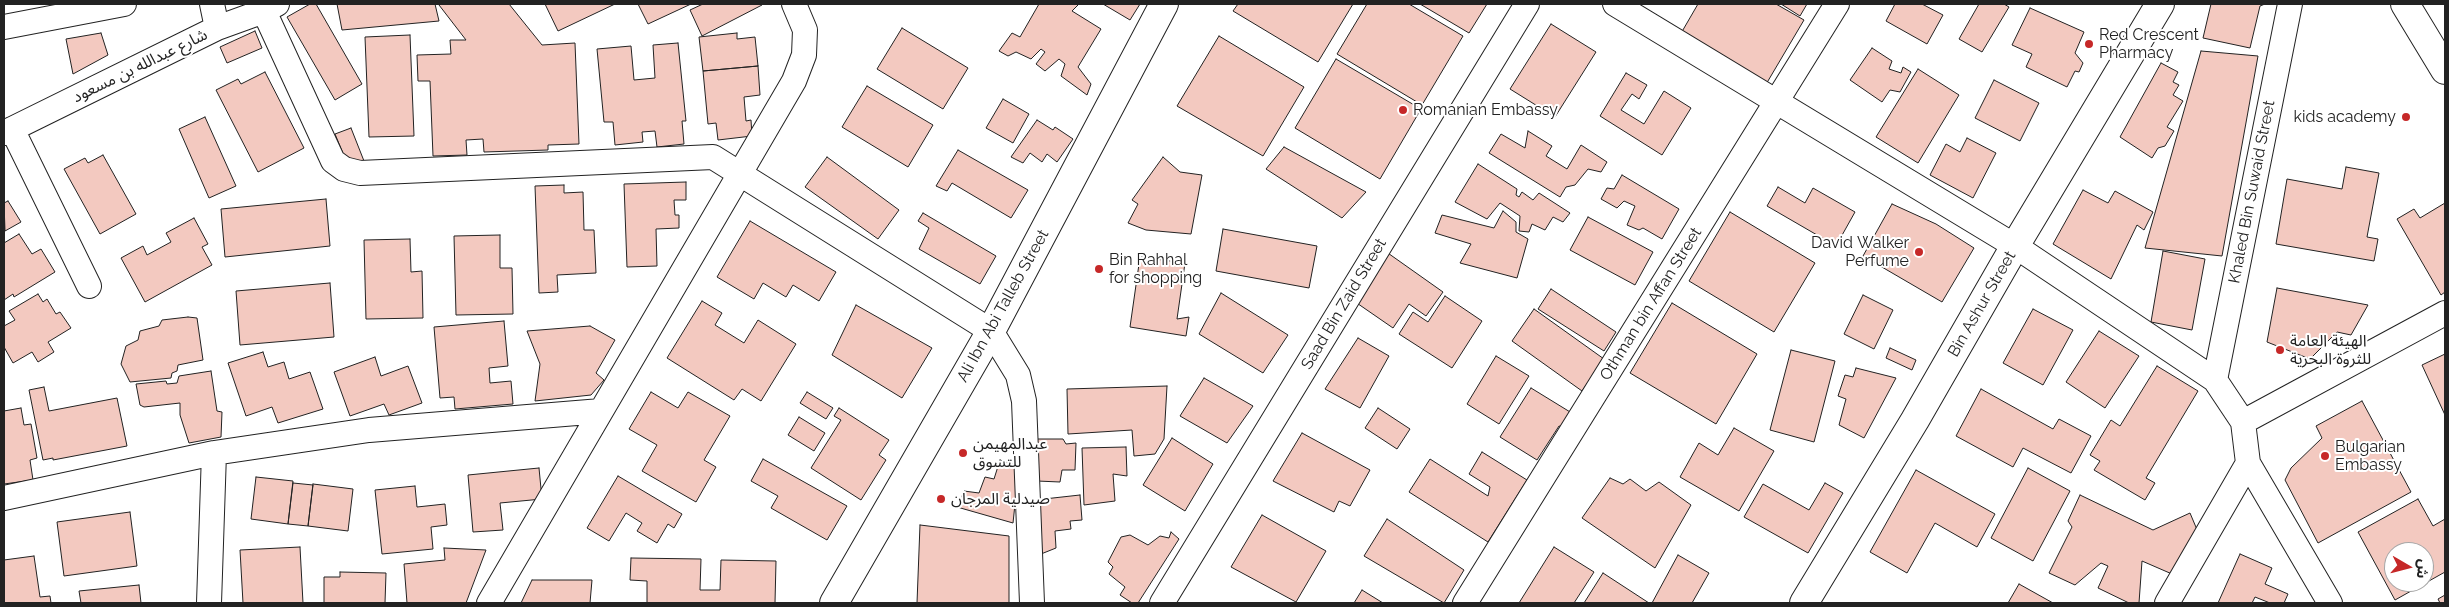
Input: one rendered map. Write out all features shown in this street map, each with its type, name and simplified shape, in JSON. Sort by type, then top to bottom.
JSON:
[{"type":"main road","name":"Ali Ibn Abi Talleb Street","points":[[834,603],[991,331],[1164,4]]},
{"type":"main road","name":"Bin Ashur Street","points":[[1804,603],[1915,420],[2015,246],[2160,4]]},
{"type":"main road","points":[[2404,4],[2445,70]]},
{"type":"street","points":[[4,27],[124,4]]},
{"type":"street","points":[[212,4],[217,28]]},
{"type":"street","points":[[489,603],[781,105],[804,55],[804,30],[794,4]]},
{"type":"street","name":"Saad Bin Zaid Street","points":[[1162,603],[1527,4]]},
{"type":"street","points":[[1615,4],[2015,246],[2215,380],[2243,422],[2248,463],[2330,603]]},
{"type":"street","name":"Othman bin Affan Street","points":[[1464,603],[1837,4]]},
{"type":"street","name":"Khaled Bin Suwaid Street","points":[[2215,380],[2290,4]]},
{"type":"street","points":[[270,7],[333,161],[344,169],[360,173],[712,157],[991,331],[1018,375],[1024,401],[1032,603]]},
{"type":"street","name":"شارع عبدالله بن مسعود","points":[[8,131],[217,28],[270,7]]},
{"type":"street","points":[[8,131],[90,286]]},
{"type":"street","points":[[2243,422],[2445,313]]},
{"type":"street","points":[[4,498],[214,452],[369,430],[601,411]]},
{"type":"street","points":[[209,603],[214,452]]},
{"type":"street","points":[[2167,603],[2248,463]]},
{"type":"building","points":[[310,4],[316,4],[362,84],[335,100],[287,17]]},
{"type":"building","points":[[337,4],[435,4],[439,21],[342,30]]},
{"type":"building","points":[[509,4],[542,45],[575,43],[579,144],[548,145],[548,150],[484,152],[483,139],[466,140],[467,155],[433,156],[430,81],[418,81],[417,55],[451,54],[450,40],[466,40],[439,5]]},
{"type":"building","points":[[545,4],[615,4],[558,31]]},
{"type":"building","points":[[638,4],[691,4],[648,24]]},
{"type":"building","points":[[703,4],[762,5],[702,36],[690,10]]},
{"type":"building","points":[[1039,4],[1079,4],[1072,11],[1101,29],[1078,67],[1091,84],[1087,95],[1061,76],[1065,64],[1059,59],[1045,71],[1036,64],[1045,52],[1041,49],[1031,59],[1016,52],[1008,56],[999,51],[1012,33],[1020,37]]},
{"type":"building","points":[[1103,4],[1140,4],[1130,20]]},
{"type":"building","points":[[1238,4],[1353,4],[1318,62],[1233,11]]},
{"type":"building","points":[[1367,4],[1409,4],[1463,36],[1422,105],[1337,54]]},
{"type":"building","points":[[1420,4],[1487,4],[1469,33]]},
{"type":"building","points":[[1698,4],[1776,4],[1804,20],[1765,86],[1680,35]]},
{"type":"building","points":[[1781,4],[1807,4],[1800,16]]},
{"type":"building","points":[[1895,4],[1922,4],[1943,15],[1927,44],[1886,21]]},
{"type":"building","points":[[1979,4],[2004,4],[2009,7],[1982,52],[1959,39]]},
{"type":"building","points":[[2211,4],[2265,4],[2260,6],[2250,48],[2203,38]]},
{"type":"building","points":[[2030,8],[2084,32],[2075,53],[2083,63],[2079,72],[2075,71],[2067,87],[2026,67],[2032,54],[2012,45]]},
{"type":"building","points":[[1551,24],[1596,52],[1555,117],[1510,89]]},
{"type":"building","points":[[902,28],[968,68],[943,109],[877,69]]},
{"type":"building","points":[[255,31],[262,48],[227,63],[220,47]]},
{"type":"building","points":[[101,33],[108,55],[73,74],[66,39]]},
{"type":"building","points":[[737,33],[737,39],[755,37],[758,66],[703,71],[699,37]]},
{"type":"building","points":[[410,35],[414,136],[369,137],[365,37]]},
{"type":"building","points":[[1219,36],[1304,87],[1263,156],[1177,106]]},
{"type":"building","points":[[678,43],[686,121],[682,121],[684,144],[657,147],[655,131],[642,132],[643,142],[615,145],[613,122],[604,122],[597,49],[631,46],[634,80],[655,78],[653,45]]},
{"type":"building","points":[[1872,48],[1892,61],[1889,69],[1901,73],[1903,67],[1911,72],[1900,92],[1890,90],[1882,102],[1850,80]]},
{"type":"building","points":[[2201,51],[2258,56],[2222,256],[2145,248]]},
{"type":"building","points":[[1336,59],[1421,109],[1380,179],[1295,128]]},
{"type":"building","points":[[2161,63],[2178,72],[2173,82],[2179,85],[2173,95],[2183,101],[2167,127],[2174,131],[2165,146],[2158,148],[2152,158],[2120,137]]},
{"type":"building","points":[[758,66],[760,95],[744,97],[746,121],[751,120],[752,136],[718,140],[716,123],[708,124],[703,71]]},
{"type":"building","points":[[1918,69],[1959,95],[1918,163],[1876,137]]},
{"type":"building","points":[[265,72],[304,148],[258,172],[216,90],[238,79],[241,84]]},
{"type":"building","points":[[1626,73],[1647,85],[1639,99],[1632,94],[1621,110],[1644,124],[1664,91],[1691,108],[1662,155],[1600,116]]},
{"type":"building","points":[[1994,80],[2039,103],[2020,141],[1975,118]]},
{"type":"building","points":[[867,86],[933,125],[908,167],[842,127]]},
{"type":"building","points":[[1003,99],[1029,114],[1013,143],[986,128]]},
{"type":"building","points":[[205,117],[236,186],[209,198],[179,129]]},
{"type":"building","points":[[1037,120],[1053,130],[1055,127],[1073,139],[1057,162],[1047,154],[1042,162],[1030,153],[1023,163],[1011,157]]},
{"type":"building","points":[[351,128],[364,161],[349,168],[335,134]]},
{"type":"building","points":[[1528,131],[1552,146],[1546,156],[1567,169],[1581,145],[1607,162],[1601,172],[1588,169],[1575,185],[1566,187],[1560,197],[1489,153],[1501,134],[1525,148]]},
{"type":"building","points":[[1967,138],[1996,153],[1973,198],[1930,175],[1946,144],[1960,152]]},
{"type":"building","points":[[1284,147],[1366,192],[1342,218],[1266,169]]},
{"type":"building","points":[[958,150],[1028,190],[1011,218],[952,183],[947,191],[936,186]]},
{"type":"building","points":[[103,155],[136,214],[100,234],[64,169],[85,158],[88,163]]},
{"type":"building","points":[[827,157],[899,210],[878,239],[805,187]]},
{"type":"building","points":[[1163,157],[1180,172],[1202,175],[1191,234],[1146,230],[1128,223],[1138,204],[1132,200]]},
{"type":"building","points":[[1478,164],[1517,189],[1516,195],[1519,197],[1522,192],[1533,200],[1539,193],[1570,213],[1563,222],[1553,217],[1545,230],[1532,224],[1529,232],[1519,231],[1520,216],[1500,203],[1487,219],[1455,202]]},
{"type":"building","points":[[2346,167],[2379,173],[2367,237],[2378,239],[2374,261],[2276,244],[2287,179],[2342,189]]},
{"type":"building","points":[[1622,175],[1679,209],[1662,239],[1643,228],[1639,230],[1627,225],[1635,206],[1624,201],[1617,208],[1601,199],[1607,188],[1614,189]]},
{"type":"building","points":[[686,182],[686,200],[674,200],[675,215],[679,215],[679,228],[656,229],[657,266],[627,267],[624,184]]},
{"type":"building","points":[[564,185],[564,193],[583,192],[584,230],[594,230],[596,273],[557,275],[558,292],[539,293],[535,186]]},
{"type":"building","points":[[1778,187],[1805,203],[1813,188],[1855,212],[1836,246],[1767,206]]},
{"type":"building","points":[[2083,190],[2108,203],[2115,191],[2153,212],[2144,230],[2137,225],[2111,279],[2053,244]]},
{"type":"building","points":[[326,199],[330,246],[225,257],[221,209]]},
{"type":"building","points":[[8,201],[21,222],[5,231],[4,203]]},
{"type":"building","points":[[2445,203],[2445,292],[2441,295],[2397,219],[2414,209],[2420,218]]},
{"type":"building","name":"David Walker Perfume","points":[[1892,204],[1936,224],[1974,248],[1942,302],[1863,256]]},
{"type":"building","points":[[1503,211],[1516,222],[1516,232],[1528,239],[1517,278],[1460,263],[1471,244],[1435,233],[1442,215],[1494,228]]},
{"type":"building","points":[[1730,212],[1815,263],[1774,332],[1689,281]]},
{"type":"building","points":[[923,213],[996,256],[980,284],[919,249],[929,228],[918,221]]},
{"type":"building","points":[[1588,217],[1653,252],[1635,285],[1570,250]]},
{"type":"building","points":[[194,218],[208,244],[202,247],[212,265],[145,302],[121,258],[143,246],[147,255],[171,242],[166,233]]},
{"type":"building","points":[[750,221],[836,272],[819,301],[793,285],[786,297],[763,283],[754,299],[717,277]]},
{"type":"building","points":[[1223,229],[1317,246],[1309,288],[1216,271]]},
{"type":"building","points":[[19,234],[32,254],[41,249],[55,272],[14,297],[13,294],[4,300],[4,243]]},
{"type":"building","points":[[500,235],[500,268],[512,268],[513,314],[456,315],[454,236]]},
{"type":"building","points":[[410,239],[411,272],[422,271],[423,318],[366,319],[364,240]]},
{"type":"building","points":[[1385,251],[1443,292],[1426,316],[1409,304],[1393,328],[1351,299]]},
{"type":"building","points":[[2163,251],[2205,259],[2192,330],[2151,322]]},
{"type":"building","points":[[1140,257],[1185,263],[1177,319],[1189,317],[1186,336],[1130,327]]},
{"type":"building","points":[[330,283],[334,337],[240,345],[236,291]]},
{"type":"building","points":[[2277,288],[2368,305],[2351,335],[2337,332],[2310,359],[2267,342]]},
{"type":"building","points":[[1551,289],[1616,332],[1604,351],[1538,309]]},
{"type":"building","points":[[1221,293],[1288,335],[1263,373],[1199,334]]},
{"type":"building","points":[[38,294],[43,302],[47,299],[56,314],[60,312],[71,328],[48,342],[54,352],[38,362],[32,352],[13,363],[4,347],[4,326],[15,320],[9,311]]},
{"type":"building","points":[[1863,295],[1893,310],[1874,349],[1844,334]]},
{"type":"building","points":[[1445,296],[1482,321],[1452,368],[1399,334],[1413,312],[1428,322]]},
{"type":"building","points":[[702,301],[722,313],[715,325],[744,343],[758,320],[796,344],[761,401],[742,389],[734,400],[667,358]]},
{"type":"building","points":[[1672,303],[1757,354],[1716,424],[1630,373]]},
{"type":"building","points":[[856,305],[932,348],[902,398],[832,355]]},
{"type":"building","points":[[1534,309],[1604,359],[1582,391],[1512,341]]},
{"type":"building","points":[[2033,309],[2073,330],[2043,385],[2003,363]]},
{"type":"building","points":[[188,317],[197,318],[203,360],[178,365],[177,371],[172,373],[171,378],[130,382],[121,364],[126,346],[138,340],[140,331],[159,326],[162,320]]},
{"type":"building","points":[[504,321],[508,366],[489,368],[490,383],[511,381],[513,404],[455,409],[454,397],[440,398],[434,327]]},
{"type":"building","points":[[590,326],[615,340],[596,373],[604,380],[591,395],[535,401],[540,364],[527,331]]},
{"type":"building","points":[[2099,331],[2139,356],[2105,408],[2066,382]]},
{"type":"building","points":[[1358,338],[1389,356],[1360,408],[1325,389]]},
{"type":"building","points":[[1890,348],[1916,360],[1912,370],[1886,358]]},
{"type":"building","points":[[1791,350],[1835,361],[1814,442],[1770,430]]},
{"type":"building","points":[[263,352],[268,367],[284,362],[289,379],[310,372],[323,409],[278,423],[272,407],[246,416],[228,363]]},
{"type":"building","points":[[2445,354],[2445,415],[2422,365]]},
{"type":"building","points":[[1496,356],[1529,376],[1499,424],[1467,404]]},
{"type":"building","points":[[375,357],[381,376],[408,366],[422,403],[389,415],[384,404],[350,416],[334,372]]},
{"type":"building","points":[[2157,366],[2198,391],[2146,478],[2155,483],[2145,500],[2094,470],[2100,461],[2090,455],[2111,420],[2120,426]]},
{"type":"building","points":[[1856,368],[1896,378],[1864,438],[1839,425],[1846,399],[1838,396],[1845,375],[1853,377]]},
{"type":"building","points":[[211,371],[217,411],[222,412],[221,437],[189,443],[180,415],[180,403],[144,407],[140,405],[136,384],[166,381],[167,384],[177,383],[179,376]]},
{"type":"building","points":[[1204,378],[1253,406],[1227,443],[1180,416]]},
{"type":"building","points":[[1167,386],[1164,439],[1155,454],[1134,456],[1132,430],[1068,434],[1067,389]]},
{"type":"building","points":[[44,387],[49,411],[117,398],[127,446],[53,460],[53,458],[43,460],[29,390]]},
{"type":"building","points":[[1531,388],[1575,415],[1567,428],[1559,426],[1537,460],[1500,437]]},
{"type":"building","points":[[1981,389],[2053,429],[2059,419],[2091,436],[2071,473],[2023,448],[2013,467],[1956,436]]},
{"type":"building","points":[[651,392],[678,408],[688,392],[730,416],[704,460],[716,467],[696,502],[642,471],[657,445],[629,429]]},
{"type":"building","points":[[807,392],[833,408],[826,419],[800,403]]},
{"type":"building","points":[[2362,401],[2411,492],[2318,543],[2285,480],[2291,468],[2322,438],[2316,426]]},
{"type":"building","points":[[21,408],[24,425],[31,424],[37,458],[30,460],[33,480],[4,484],[4,411]]},
{"type":"building","points":[[839,408],[889,440],[879,455],[886,460],[861,500],[811,468],[841,420],[834,416]]},
{"type":"building","points":[[1378,408],[1410,429],[1397,449],[1365,428]]},
{"type":"building","points":[[799,417],[825,433],[814,451],[788,435]]},
{"type":"building","points":[[1734,428],[1774,451],[1739,511],[1680,477],[1699,443],[1718,455]]},
{"type":"building","points":[[1302,433],[1370,470],[1350,506],[1339,501],[1334,512],[1273,481]]},
{"type":"building","points":[[1172,438],[1213,464],[1185,511],[1143,485]]},
{"type":"building","points":[[1037,439],[1063,439],[1066,444],[1076,443],[1075,470],[1062,470],[1060,482],[1037,481]]},
{"type":"building","points":[[1126,447],[1127,476],[1113,474],[1115,501],[1084,505],[1082,448]]},
{"type":"building","points":[[1482,452],[1527,480],[1488,542],[1409,492],[1430,459],[1488,496],[1490,487],[1469,474]]},
{"type":"building","points":[[763,459],[847,506],[827,540],[771,508],[778,496],[751,481]]},
{"type":"building","points":[[1000,460],[1019,466],[1013,523],[957,507],[964,491],[979,493],[985,477],[994,479]]},
{"type":"building","points":[[539,468],[542,499],[500,503],[503,530],[473,532],[468,475]]},
{"type":"building","points":[[2028,468],[2070,491],[2033,561],[1991,538]]},
{"type":"building","points":[[1916,470],[1995,514],[1977,547],[1935,523],[1907,573],[1870,552]]},
{"type":"building","points":[[618,476],[682,514],[674,528],[668,524],[657,543],[637,531],[642,523],[626,513],[609,541],[587,528]]},
{"type":"building","points":[[256,477],[293,481],[288,524],[251,519]]},
{"type":"building","points":[[1610,478],[1623,484],[1630,479],[1646,491],[1659,482],[1691,505],[1655,568],[1582,518]]},
{"type":"building","points":[[293,483],[313,485],[308,526],[288,524]]},
{"type":"building","points":[[1825,483],[1843,493],[1808,553],[1744,517],[1763,484],[1809,510]]},
{"type":"building","points":[[313,484],[353,489],[348,531],[308,526]]},
{"type":"building","points":[[415,486],[417,507],[445,504],[447,525],[431,527],[433,549],[382,554],[375,490]]},
{"type":"building","points":[[1080,495],[1082,520],[1070,521],[1071,529],[1055,531],[1056,548],[1041,554],[1035,500]]},
{"type":"building","points":[[2080,495],[2153,530],[2190,513],[2198,532],[2172,574],[2142,561],[2139,603],[2129,603],[2098,588],[2108,566],[2101,563],[2075,585],[2049,573],[2072,527],[2068,521]]},
{"type":"building","points":[[2418,499],[2433,526],[2445,519],[2445,572],[2434,578],[2434,542],[2384,542],[2384,580],[2358,532]]},
{"type":"building","points":[[130,512],[137,566],[64,576],[57,522]]},
{"type":"building","points":[[1262,515],[1326,551],[1296,602],[1231,567]]},
{"type":"building","points":[[1387,519],[1464,570],[1444,603],[1364,556]]},
{"type":"building","points":[[920,525],[1009,536],[1009,603],[917,603]]},
{"type":"building","points":[[1171,532],[1179,539],[1138,603],[1132,603],[1120,595],[1125,587],[1109,574],[1113,567],[1108,562],[1121,537],[1130,535],[1148,545],[1160,536],[1169,538]]},
{"type":"building","points":[[300,547],[303,603],[243,603],[240,550]]},
{"type":"building","points":[[1554,547],[1594,572],[1574,603],[1519,603]]},
{"type":"building","points":[[444,548],[486,550],[466,603],[407,603],[404,564],[445,560]]},
{"type":"building","points":[[2240,554],[2272,568],[2265,584],[2288,594],[2284,603],[2270,603],[2255,597],[2252,603],[2218,603]]},
{"type":"building","points":[[1678,555],[1709,573],[1692,603],[1652,603]]},
{"type":"building","points":[[34,556],[40,597],[50,596],[51,603],[4,603],[4,560]]},
{"type":"building","points":[[631,558],[701,559],[700,590],[720,590],[721,560],[776,561],[775,603],[647,603],[647,581],[630,580]]},
{"type":"building","points":[[340,572],[386,573],[385,603],[324,603],[324,577],[340,577]]},
{"type":"building","points":[[1603,573],[1649,603],[1584,603]]},
{"type":"building","points":[[532,580],[592,580],[590,603],[521,603]]},
{"type":"building","points":[[2019,584],[2053,603],[2008,603]]},
{"type":"building","points":[[139,585],[141,603],[81,603],[79,591]]},
{"type":"building","points":[[1362,590],[1383,603],[1354,603]]},
{"type":"building","points":[[2391,592],[2409,592],[2395,600]]},
{"type":"building","points":[[2445,595],[2445,603],[2440,603],[2438,599]]},
{"type":"place","name":"Red Crescent Pharmacy","points":[[2089,44]]},
{"type":"place","name":"Romanian Embassy","points":[[1403,110]]},
{"type":"place","name":"kids academy","points":[[2406,117]]},
{"type":"place","name":"David Walker Perfume","points":[[1919,252]]},
{"type":"place","name":"Bin Rahhal for shopping","points":[[1099,269]]},
{"type":"place","name":"الهيئة العامة للثروة البحرية","points":[[2280,350]]},
{"type":"place","name":"عبدالمهيمن للتسوق","points":[[963,453]]},
{"type":"place","name":"Bulgarian Embassy","points":[[2325,456]]},
{"type":"place","name":"صيدلية المرجان","points":[[941,499]]}]
